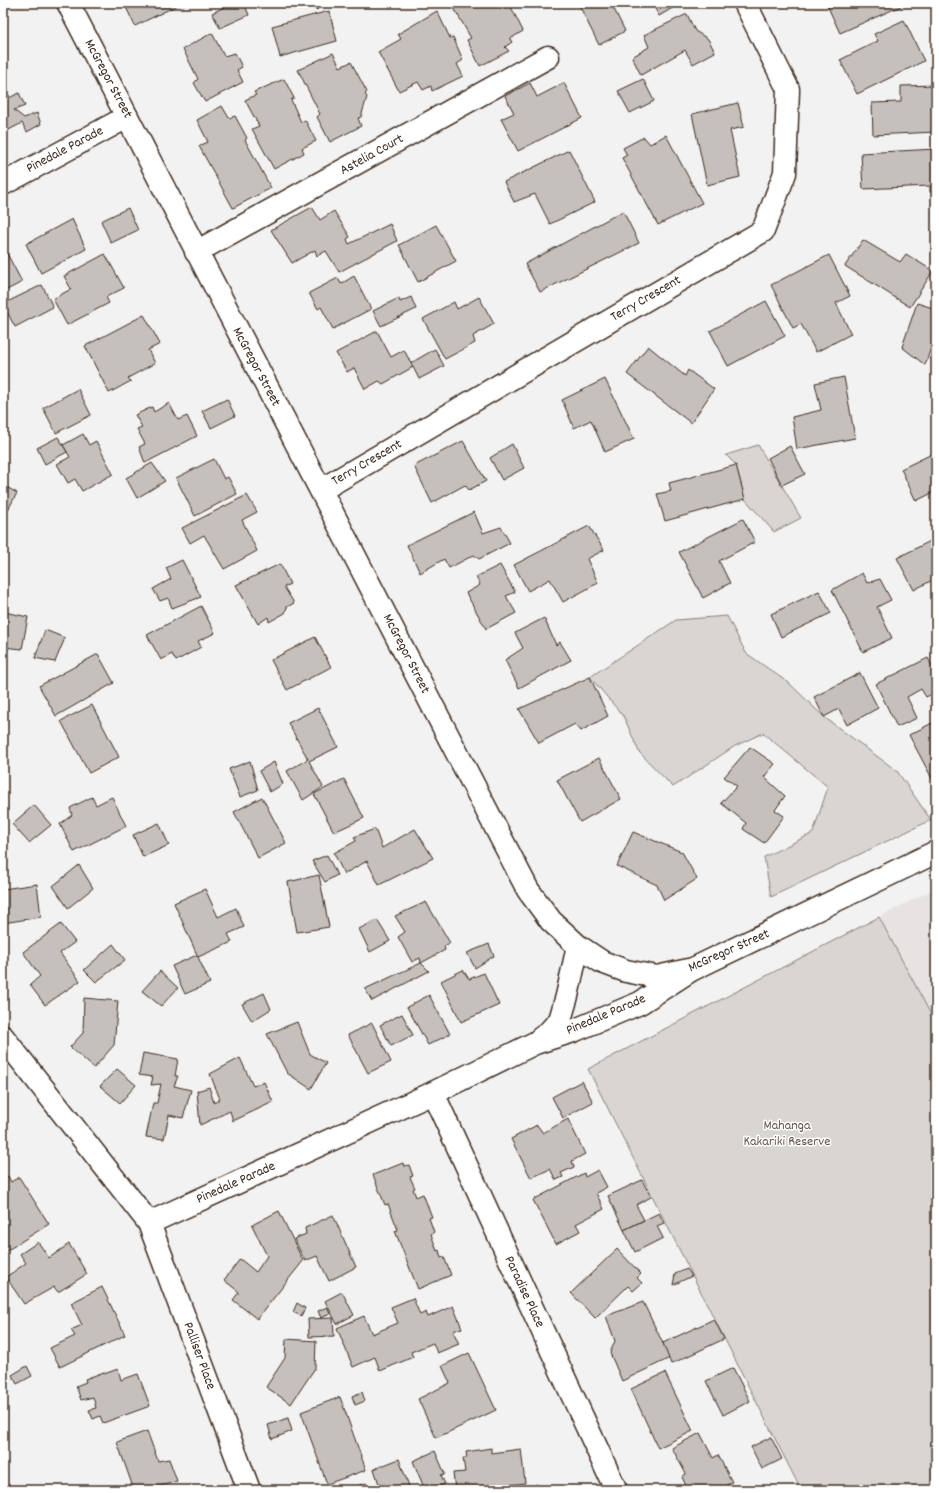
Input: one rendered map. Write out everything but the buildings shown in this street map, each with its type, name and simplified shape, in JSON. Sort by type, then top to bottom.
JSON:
[{"type":"street","name":"McGregor Street","points":[[68,3],[528,890],[551,922],[578,946],[602,962],[626,971],[658,977],[693,969],[936,852]]},
{"type":"street","name":"Terry Crescent","points":[[320,490],[763,231],[785,173],[788,89],[745,3]]},
{"type":"street","name":"Astelia Court","points":[[196,252],[548,57]]},
{"type":"street","name":"Pinedale Parade","points":[[3,184],[127,117]]},
{"type":"street","name":"Pinedale Parade","points":[[535,1043],[549,1032],[560,1020],[568,996],[578,946]]},
{"type":"street","name":"Pinedale Parade","points":[[149,1223],[433,1093],[535,1043],[573,1031],[640,1003],[693,969]]},
{"type":"street","points":[[3,1037],[149,1223]]},
{"type":"street","name":"Paradise Place","points":[[433,1093],[616,1490]]},
{"type":"street","name":"Palliser Place","points":[[149,1223],[249,1490]]},
{"type":"shaded area","points":[[936,888],[936,1024],[879,917]]},
{"type":"green space","points":[[758,445],[801,518],[774,532],[745,499],[736,465],[726,455]]},
{"type":"green space","points":[[727,616],[746,653],[790,684],[824,717],[897,771],[931,820],[771,897],[764,857],[813,833],[828,787],[763,733],[735,746],[673,787],[639,752],[624,717],[590,677],[676,620]]},
{"type":"green space","name":"Mahanga Kakariki Reserve","points":[[879,917],[936,1024],[936,1490],[801,1490],[588,1069]]}]
